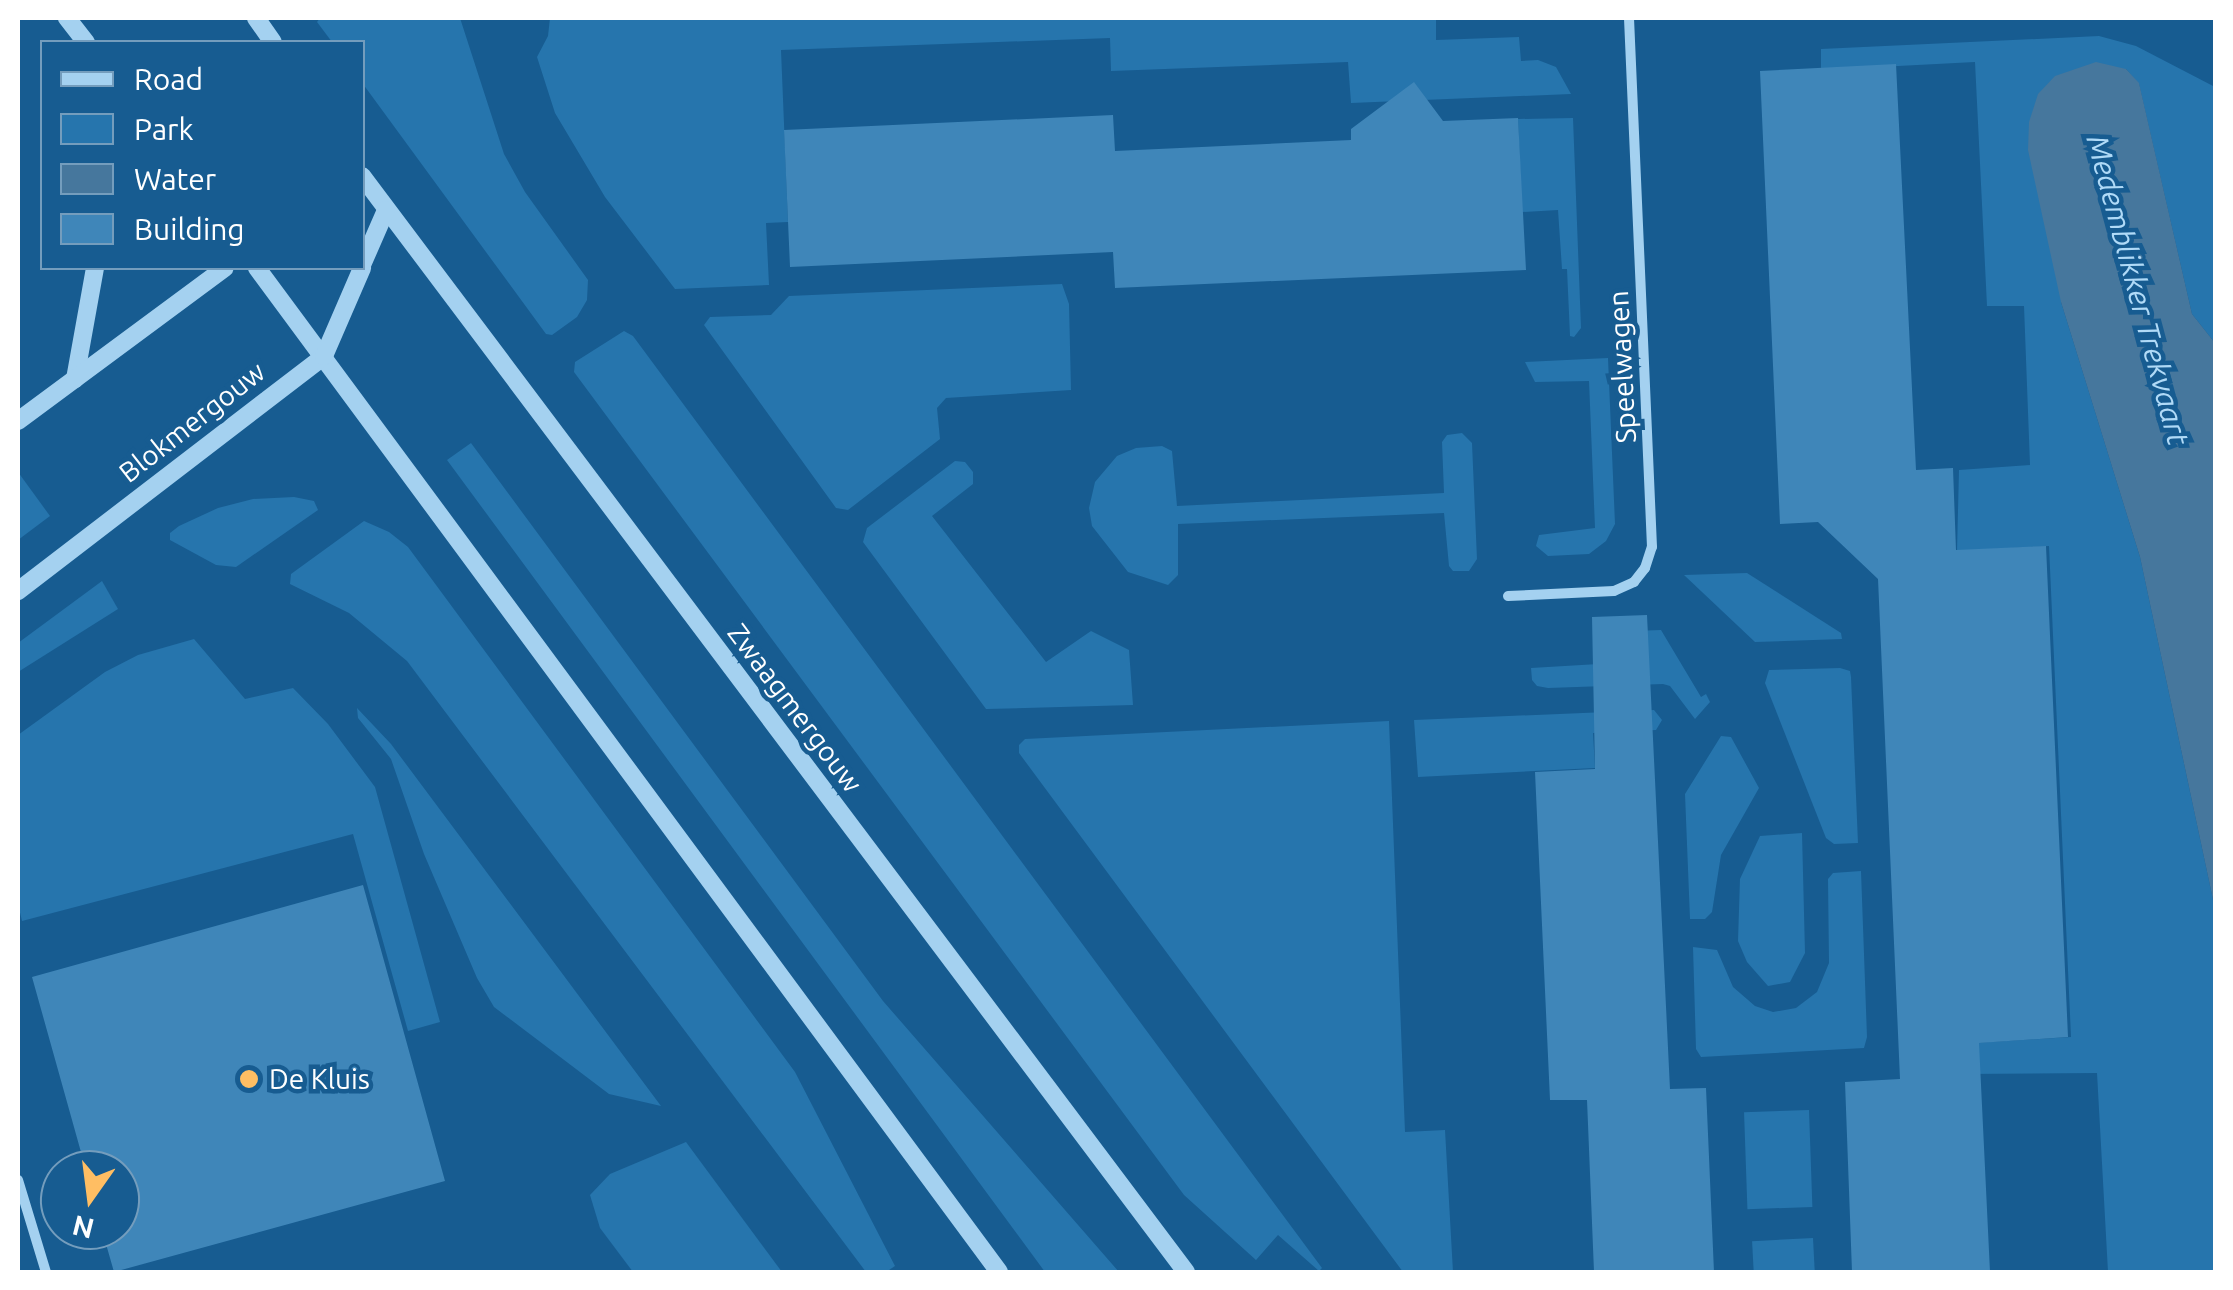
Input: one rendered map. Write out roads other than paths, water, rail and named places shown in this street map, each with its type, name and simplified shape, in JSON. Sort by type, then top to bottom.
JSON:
[{"type":"street","points":[[67,18],[84,40]]},
{"type":"street","points":[[256,18],[272,40]]},
{"type":"street","name":"Speelwagen","points":[[1508,596],[1614,590],[1634,582],[1646,568],[1652,547],[1628,18]]},
{"type":"street","name":"Zwaagmergouw","points":[[365,180],[1186,1272]]},
{"type":"street","points":[[365,216],[386,210]]},
{"type":"street","name":"Blokmergouw","points":[[365,259],[386,210]]},
{"type":"street","points":[[75,379],[95,270]]},
{"type":"street","points":[[18,421],[222,270]]},
{"type":"street","points":[[259,270],[998,1272]]},
{"type":"street","name":"Blokmergouw","points":[[18,591],[324,356],[360,270]]},
{"type":"street","points":[[18,1180],[46,1272]]},
{"type":"water","name":"Medemblikker Trekvaart","points":[[2096,62],[2126,69],[2139,83],[2192,314],[2215,343],[2215,909],[2140,557],[2061,302],[2028,150],[2029,122],[2038,94],[2055,76]]},
{"type":"place","name":"De Kluis","points":[[249,1079]]}]
